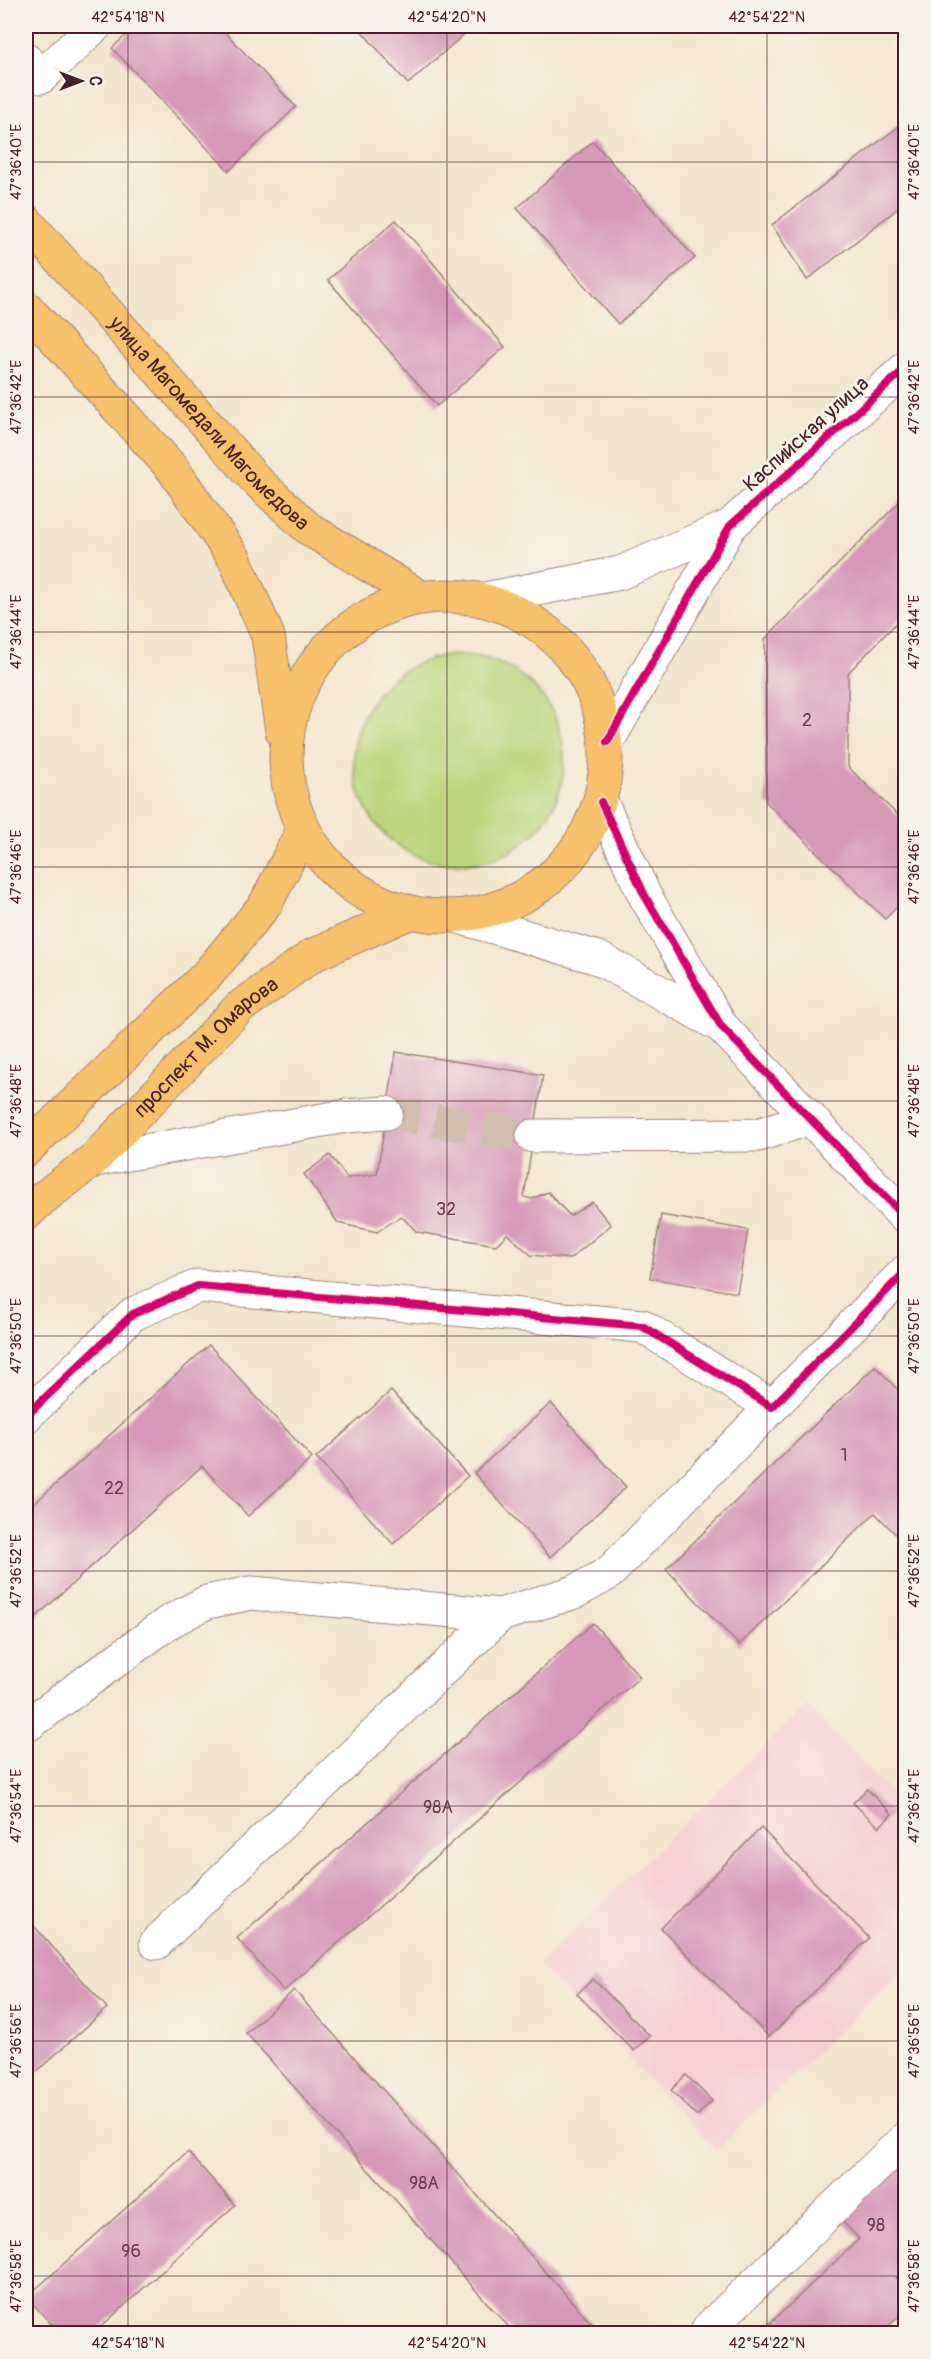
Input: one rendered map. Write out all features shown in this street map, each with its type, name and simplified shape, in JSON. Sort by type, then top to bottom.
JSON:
[{"type":"main road","name":"улица Магомедали Магомедова","points":[[26,221],[257,481],[309,529],[419,596]]},
{"type":"main road","points":[[26,307],[172,468],[234,558],[268,636],[285,756],[303,830],[330,868],[348,882],[367,896],[410,913],[459,917],[521,899],[570,859],[601,802],[607,742],[595,693],[569,651],[531,618],[485,599],[419,596],[366,616],[323,652],[294,701],[285,756]]},
{"type":"main road","points":[[26,1150],[207,975],[265,905],[303,830]]},
{"type":"main road","name":"проспект М. Омарова","points":[[26,1215],[43,1198],[93,1160],[240,1007],[313,955],[410,913]]},
{"type":"street","points":[[26,60],[41,77],[95,26]]},
{"type":"street","name":"Каспийская улица","points":[[730,526],[906,368]]},
{"type":"street","points":[[485,599],[620,573],[730,526]]},
{"type":"street","points":[[607,742],[730,526]]},
{"type":"street","points":[[601,802],[645,896],[721,1026],[906,1218]]},
{"type":"street","points":[[459,917],[598,958],[721,1026]]},
{"type":"street","points":[[93,1160],[346,1116],[386,1113]]},
{"type":"street","points":[[533,1136],[758,1135],[810,1118]]},
{"type":"street","points":[[26,1726],[169,1622],[207,1602],[251,1593],[500,1615],[575,1592],[609,1574],[906,1271]]},
{"type":"street","points":[[26,1416],[133,1314],[198,1286],[642,1326],[772,1407]]},
{"type":"street","points":[[156,1943],[500,1615]]},
{"type":"street","points":[[708,2329],[906,2138]]},
{"type":"shaded area","points":[[807,1705],[905,1808],[905,1968],[716,2150],[538,1964]]},
{"type":"green space","points":[[449,655],[469,655],[490,659],[509,667],[534,685],[547,701],[560,729],[564,760],[560,791],[547,819],[534,835],[518,848],[490,861],[469,865],[449,865],[428,861],[409,853],[384,835],[371,819],[358,791],[354,770],[354,750],[358,729],[366,710],[384,685],[400,672],[428,659]]},
{"type":"building","points":[[136,26],[219,26],[296,107],[229,171],[112,48]]},
{"type":"building","points":[[357,26],[473,26],[408,84]]},
{"type":"building","points":[[903,123],[906,202],[807,280],[772,225]]},
{"type":"building","points":[[593,141],[695,258],[618,324],[517,208]]},
{"type":"building","points":[[396,220],[505,347],[437,406],[328,280]]},
{"type":"building","points":[[906,495],[906,613],[848,673],[848,767],[906,823],[906,898],[885,919],[766,802],[765,639]]},
{"type":"building","points":[[396,1052],[543,1075],[524,1197],[532,1199],[548,1192],[570,1216],[592,1202],[611,1225],[570,1259],[531,1255],[507,1234],[496,1245],[417,1232],[401,1216],[377,1232],[338,1223],[304,1174],[330,1155],[347,1178],[377,1174]]},
{"type":"building","points":[[661,1215],[748,1230],[737,1293],[650,1278]]},
{"type":"building","points":[[209,1345],[312,1458],[248,1516],[202,1466],[26,1626],[26,1511]]},
{"type":"building","points":[[875,1366],[906,1398],[906,1545],[875,1513],[739,1645],[666,1569]]},
{"type":"building","points":[[391,1391],[468,1476],[393,1544],[316,1458]]},
{"type":"building","points":[[551,1403],[626,1487],[550,1557],[474,1473]]},
{"type":"building","points":[[593,1623],[640,1677],[284,1991],[237,1938]]},
{"type":"building","points":[[867,1789],[892,1814],[879,1827],[853,1803]]},
{"type":"building","points":[[761,1828],[869,1938],[769,2037],[661,1928]]},
{"type":"building","points":[[26,1917],[107,2008],[35,2073],[26,2063]]},
{"type":"building","points":[[593,1979],[650,2036],[634,2051],[577,1994]]},
{"type":"building","points":[[294,1990],[601,2334],[515,2334],[246,2033]]},
{"type":"building","points":[[686,2075],[712,2101],[697,2116],[671,2090]]},
{"type":"building","points":[[906,2143],[906,2269],[896,2278],[906,2288],[906,2310],[880,2334],[759,2334],[859,2239],[833,2211]]},
{"type":"building","points":[[188,2152],[235,2205],[93,2334],[60,2334],[27,2297]]},
{"type":"tunnel","points":[[386,1113],[533,1136]]},
{"type":"cycle path","points":[[607,742],[730,526],[906,368]]},
{"type":"cycle path","points":[[601,802],[645,896],[721,1026],[906,1218]]},
{"type":"cycle path","points":[[26,1416],[133,1314],[198,1286],[642,1326],[772,1407],[906,1271]]}]
